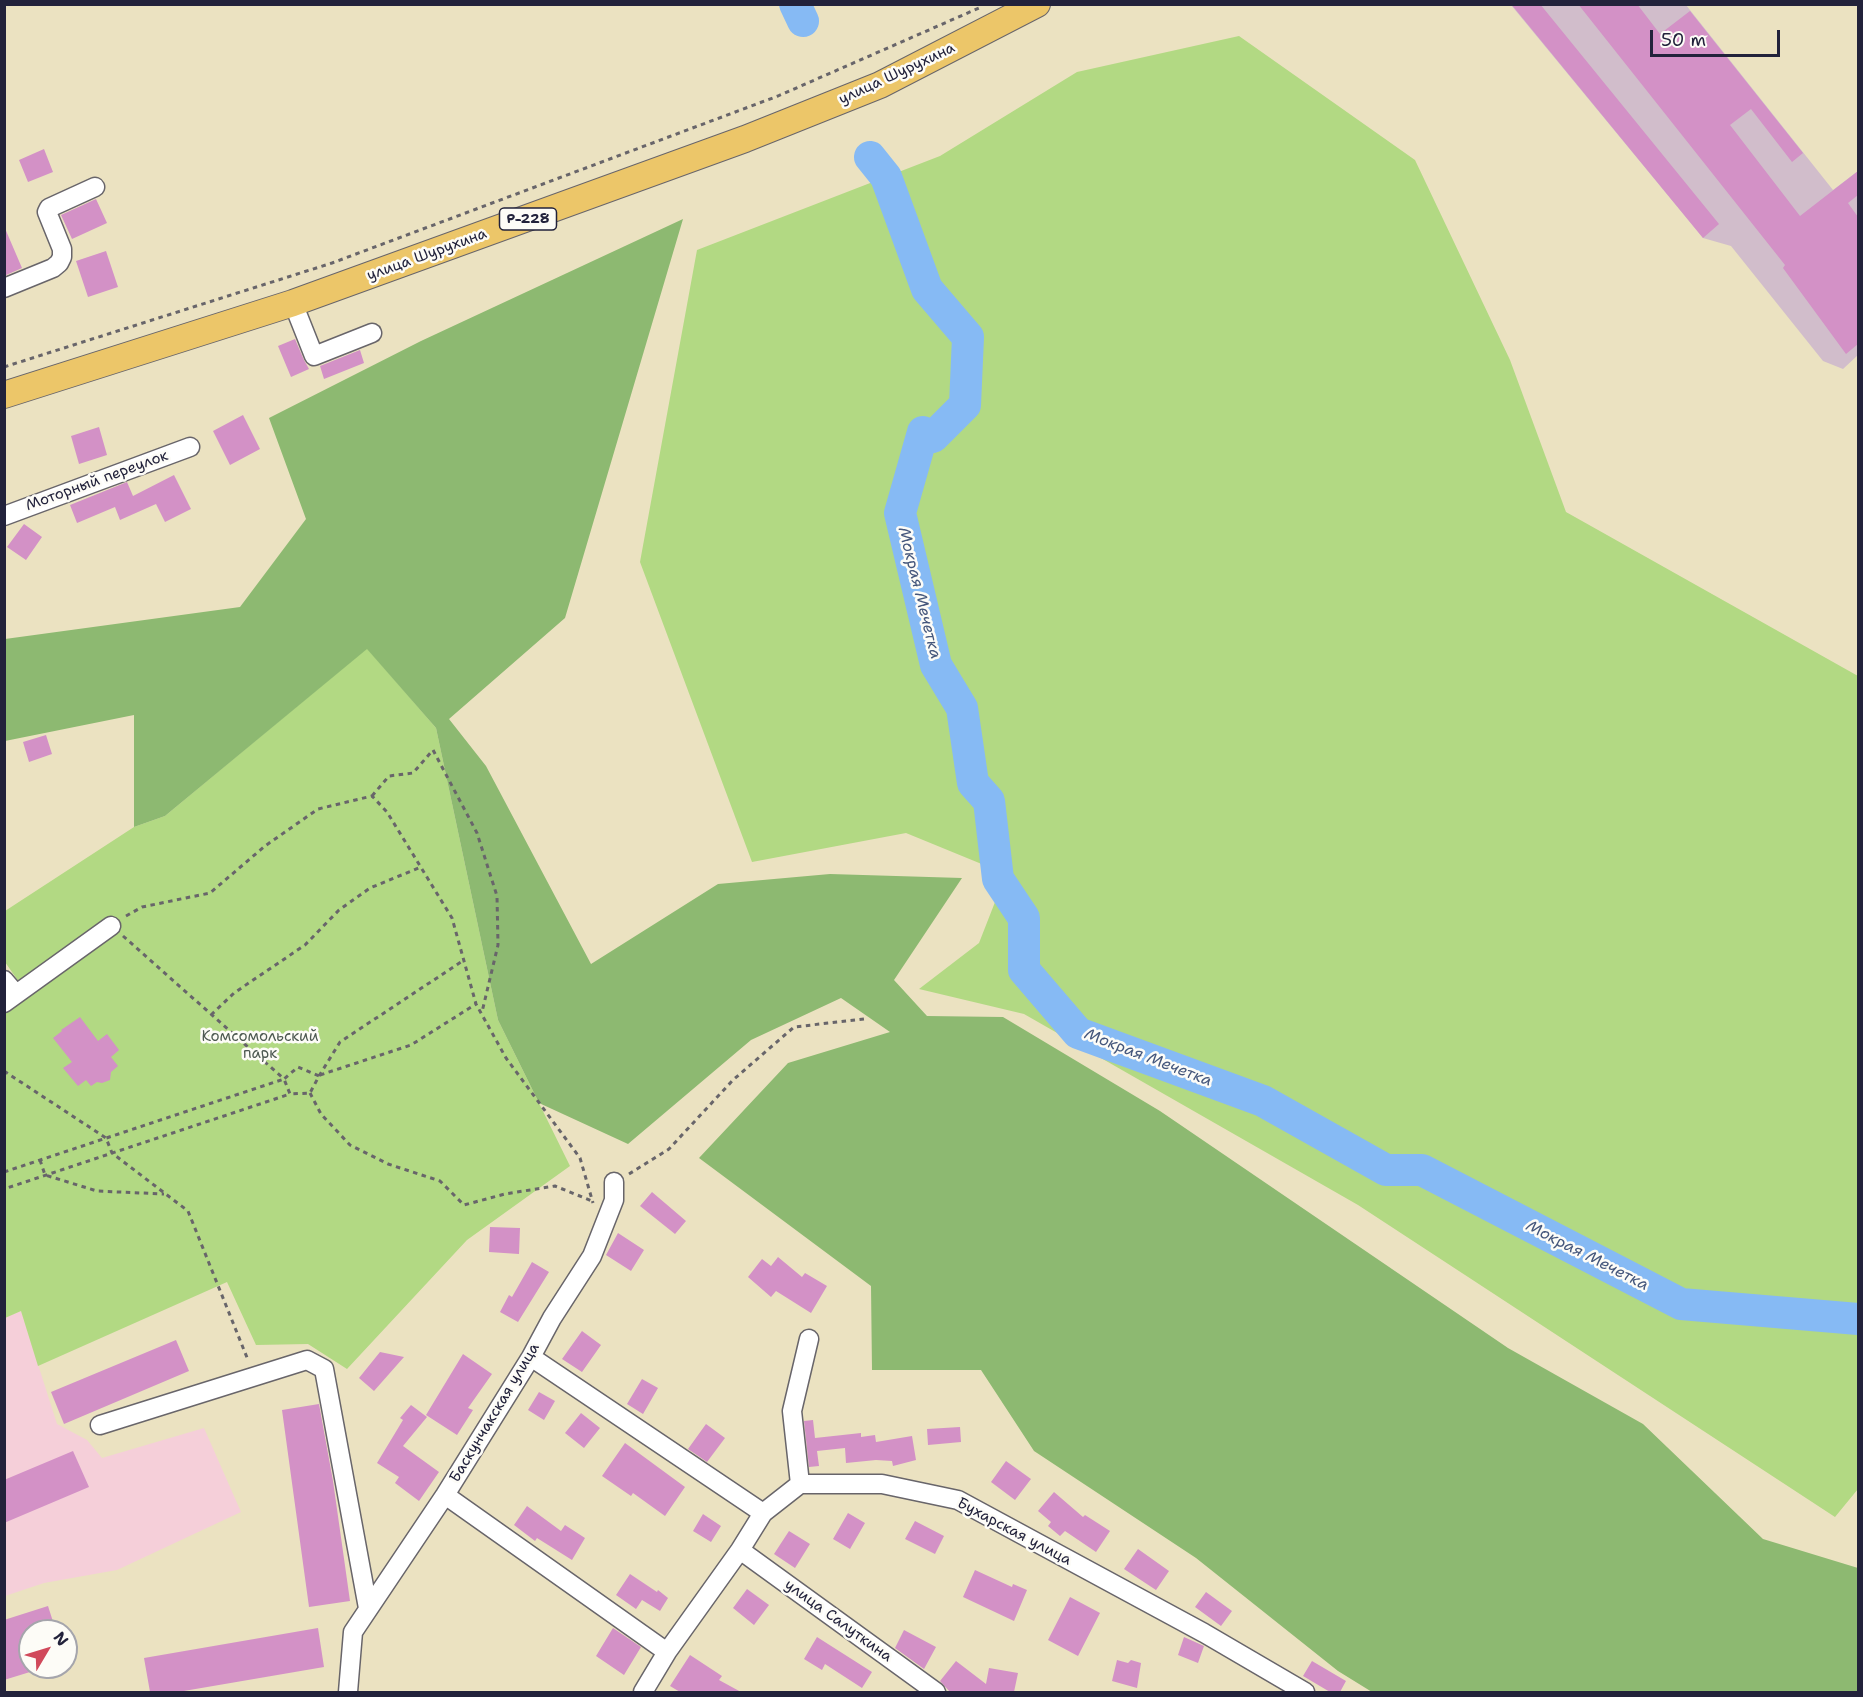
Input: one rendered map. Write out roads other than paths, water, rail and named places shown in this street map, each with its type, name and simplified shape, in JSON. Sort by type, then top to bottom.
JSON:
[{"type":"highway","name":"улица Шурухина","points":[[4,395],[293,303],[745,139],[870,89],[1037,4]]},
{"type":"street","points":[[4,288],[53,268],[59,263],[62,249],[47,212],[53,206],[95,186]]},
{"type":"street","points":[[293,303],[314,356],[372,333]]},
{"type":"street","name":"Моторный переулок","points":[[4,516],[190,447]]},
{"type":"street","points":[[4,980],[10,999],[111,926]]},
{"type":"street","name":"Баскунчакская улица","points":[[348,1692],[353,1632],[445,1495],[592,1256],[614,1200],[614,1182]]},
{"type":"street","points":[[643,1692],[763,1513],[800,1484],[792,1411],[809,1339]]},
{"type":"street","points":[[531,1357],[763,1513]]},
{"type":"street","points":[[100,1425],[307,1360],[324,1369],[368,1608]]},
{"type":"street","name":"Бухарская улица","points":[[800,1484],[882,1484],[958,1500],[1204,1634],[1305,1692]]},
{"type":"street","points":[[445,1495],[668,1652]]},
{"type":"street","name":"улица Салуткина","points":[[740,1550],[936,1692]]},
{"type":"waterway","name":"Мокрая Мечетка","points":[[795,4],[803,21]]},
{"type":"waterway","name":"Мокрая Мечетка","points":[[870,157],[886,177],[927,289],[968,337],[965,405],[933,437],[923,432],[900,513],[936,665],[962,708],[973,783],[989,801],[998,879],[1024,918],[1024,970],[1078,1033],[1263,1101],[1386,1170],[1422,1170],[1681,1304],[1858,1319]]},
{"type":"park label","name":"Комсомольский парк","points":[[260,1046]]}]
